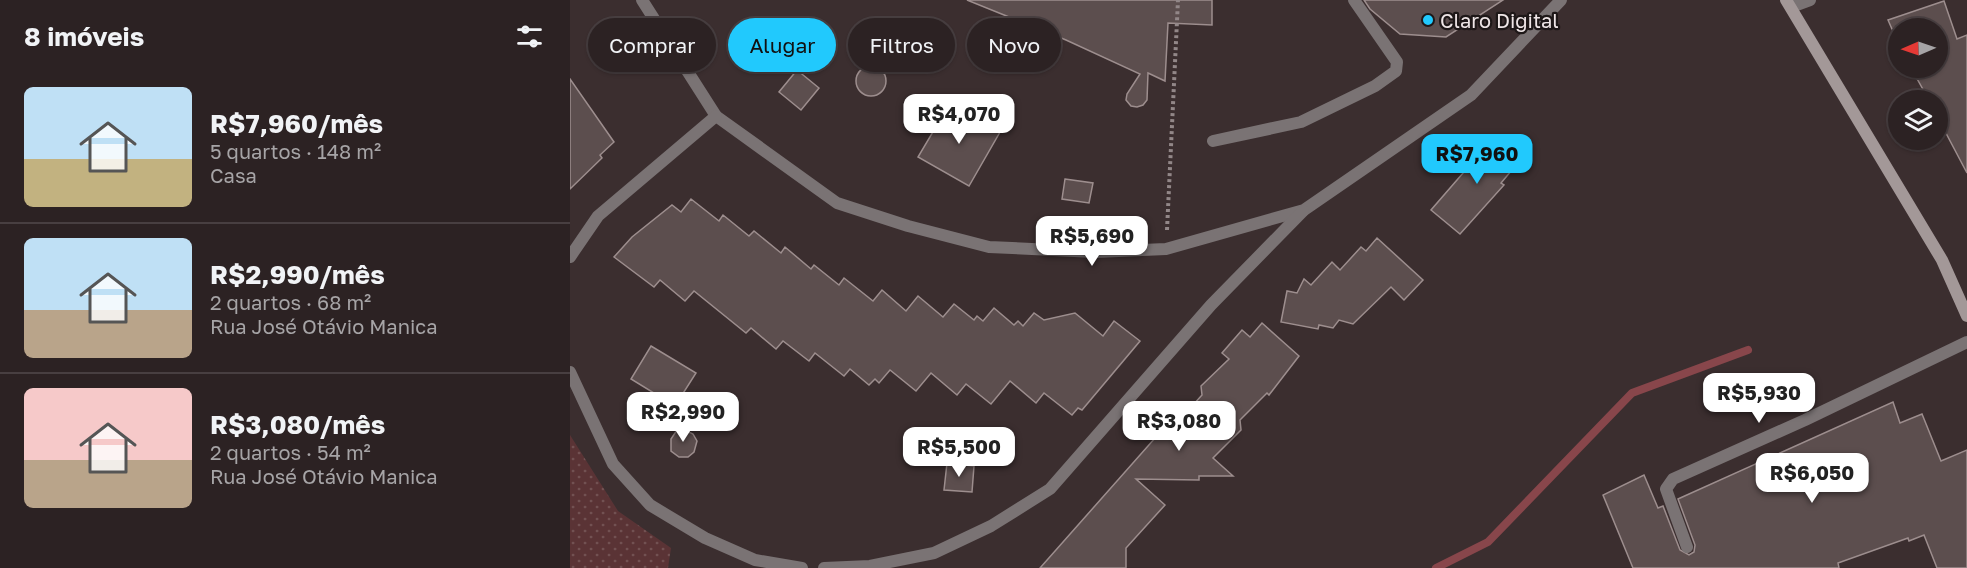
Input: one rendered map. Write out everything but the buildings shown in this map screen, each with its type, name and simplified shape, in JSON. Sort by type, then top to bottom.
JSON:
[{"type":"street","points":[[642,0],[716,116],[837,203],[908,226],[989,247],[1095,252],[1166,249],[1304,210]]},
{"type":"street","points":[[1213,141],[1301,122],[1375,87],[1396,71],[1397,62],[1354,0]]},
{"type":"street","points":[[824,568],[870,566],[934,553],[991,526],[1050,489],[1211,305],[1304,210],[1471,95],[1561,0]]},
{"type":"street","points":[[1810,0],[1788,4],[1942,260],[1967,316]]},
{"type":"street","points":[[570,257],[598,216],[716,116]]},
{"type":"street","points":[[1687,547],[1666,489],[1673,479],[1805,420],[1967,342]]},
{"type":"street","points":[[570,372],[613,464],[650,505],[705,538],[755,560],[802,568]]},
{"type":"path","points":[[1166,249],[1178,0]]},
{"type":"shaded area","points":[[570,435],[618,511],[671,548],[668,568],[570,568]]},
{"type":"waterway","points":[[1436,568],[1488,542],[1632,393],[1748,350]]},
{"type":"place","name":"Claro Digital","points":[[1428,20]]}]
